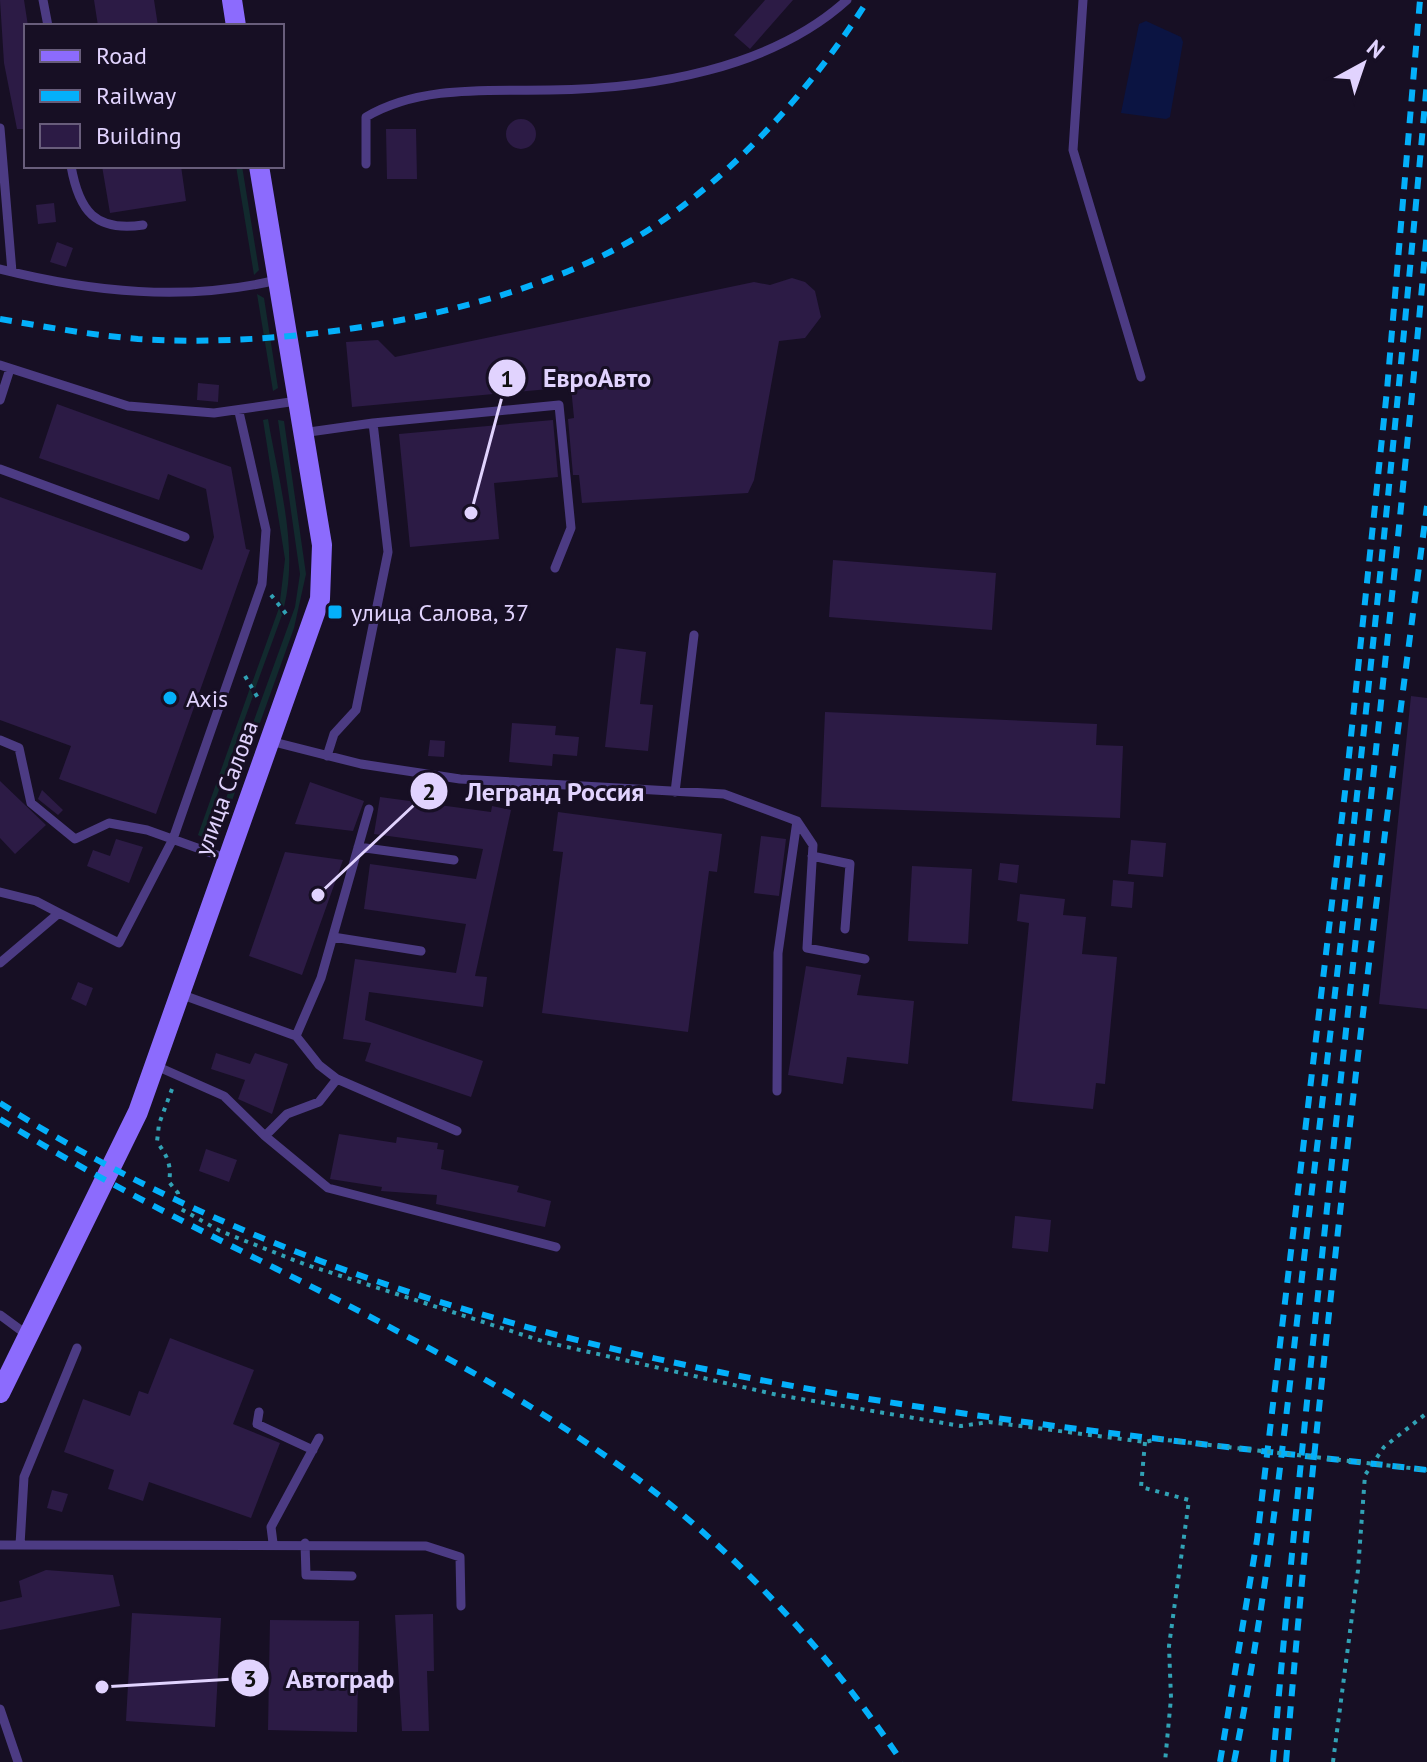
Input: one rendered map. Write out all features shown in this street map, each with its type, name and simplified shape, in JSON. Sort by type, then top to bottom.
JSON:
[{"type":"street","points":[[232,0],[236,24]]},
{"type":"street","name":"улица Салова","points":[[0,1393],[138,1112],[317,611],[323,583],[322,545],[259,168]]},
{"type":"lane","points":[[43,0],[48,24]]},
{"type":"lane","points":[[366,164],[366,117],[391,102],[429,95],[625,87],[664,82],[785,43],[824,21],[847,0]]},
{"type":"lane","points":[[1083,0],[1073,150],[1141,377]]},
{"type":"lane","points":[[0,128],[12,272]]},
{"type":"lane","points":[[71,168],[83,206],[97,219],[111,227],[143,225]]},
{"type":"lane","points":[[0,269],[143,294],[205,293],[277,280]]},
{"type":"lane","points":[[0,400],[5,367],[128,406],[239,412],[297,401]]},
{"type":"lane","points":[[302,433],[559,405],[571,528],[555,568]]},
{"type":"lane","points":[[0,892],[36,901],[119,943],[173,839],[262,584],[266,530],[239,412]]},
{"type":"lane","points":[[327,756],[334,734],[356,710],[388,552],[373,423]]},
{"type":"lane","points":[[0,469],[185,537]]},
{"type":"lane","points":[[675,792],[694,635]]},
{"type":"lane","points":[[0,740],[19,748],[31,803],[75,839],[109,823],[173,839],[228,859]]},
{"type":"lane","points":[[270,741],[327,756],[460,779],[724,794],[797,821],[813,845],[807,948],[865,959]]},
{"type":"lane","points":[[296,1036],[321,978],[369,809]]},
{"type":"lane","points":[[777,1091],[778,953],[797,821]]},
{"type":"lane","points":[[358,847],[454,860]]},
{"type":"lane","points":[[812,856],[850,864],[845,929]]},
{"type":"lane","points":[[0,963],[59,913]]},
{"type":"lane","points":[[333,937],[421,951]]},
{"type":"lane","points":[[180,994],[296,1036],[319,1065],[337,1079],[457,1131]]},
{"type":"lane","points":[[154,1065],[224,1096],[265,1136],[328,1188],[556,1247]]},
{"type":"lane","points":[[265,1136],[287,1114],[319,1102],[337,1079]]},
{"type":"lane","points":[[0,1315],[30,1337]]},
{"type":"lane","points":[[20,1545],[24,1477],[77,1348]]},
{"type":"lane","points":[[259,1412],[257,1424],[313,1450]]},
{"type":"lane","points":[[273,1543],[271,1527],[319,1438]]},
{"type":"lane","points":[[0,1545],[305,1543],[426,1546],[460,1557],[461,1606]]},
{"type":"lane","points":[[305,1543],[306,1575],[352,1576]]},
{"type":"lane","points":[[0,1709],[18,1762]]},
{"type":"path","points":[[262,584],[287,615]]},
{"type":"path","points":[[235,660],[258,698]]},
{"type":"path","points":[[174,1083],[159,1124],[157,1142],[165,1153],[171,1170],[169,1182],[178,1193],[181,1209],[220,1231],[304,1264],[545,1342],[778,1395],[961,1426],[989,1422],[1145,1442],[1158,1439],[1427,1470]]},
{"type":"path","points":[[1333,1762],[1358,1570],[1365,1475],[1384,1447],[1427,1413]]},
{"type":"path","points":[[1145,1442],[1141,1487],[1189,1500],[1169,1646],[1171,1698],[1165,1762]]},
{"type":"green space","points":[[236,168],[242,168],[259,270],[254,275]]},
{"type":"green space","points":[[257,294],[264,298],[278,388],[273,391]]},
{"type":"green space","points":[[268,419],[288,537],[288,584],[284,607],[280,601],[285,559],[263,420]]},
{"type":"green space","points":[[278,420],[284,421],[306,574],[294,628],[242,773],[236,770],[295,607],[300,574]]},
{"type":"green space","points":[[279,608],[282,615],[255,689],[252,683]]},
{"type":"green space","points":[[250,688],[253,696],[202,837],[198,835]]},
{"type":"green space","points":[[232,782],[238,784],[218,839],[211,840]]},
{"type":"shaded area","points":[[1146,21],[1181,37],[1183,42],[1170,117],[1166,119],[1121,113],[1139,24]]},
{"type":"building","points":[[0,0],[24,0],[28,24],[24,24],[24,129],[17,129],[4,63]]},
{"type":"building","points":[[94,0],[154,0],[158,24],[98,24]]},
{"type":"building","points":[[765,0],[793,0],[750,49],[734,35]]},
{"type":"building","points":[[521,119],[532,123],[536,134],[532,145],[521,149],[510,145],[506,134],[510,123]]},
{"type":"building","points":[[386,129],[416,129],[417,179],[387,179]]},
{"type":"building","points":[[102,168],[181,168],[186,201],[110,213]]},
{"type":"building","points":[[54,203],[56,222],[38,224],[36,205]]},
{"type":"building","points":[[57,242],[73,248],[66,267],[50,262]]},
{"type":"building","points":[[792,278],[805,282],[815,291],[821,317],[805,338],[779,341],[754,480],[748,493],[582,503],[579,475],[573,475],[568,419],[574,418],[571,387],[352,407],[346,342],[378,340],[395,357],[754,282],[770,285]]},
{"type":"building","points":[[198,383],[219,385],[218,402],[197,400]]},
{"type":"building","points":[[57,404],[231,467],[246,549],[250,550],[156,814],[59,779],[71,746],[0,720],[0,497],[202,570],[214,537],[206,489],[168,474],[159,500],[39,458]]},
{"type":"building","points":[[553,420],[558,477],[494,483],[499,539],[410,547],[399,434]]},
{"type":"building","points":[[833,560],[996,573],[992,630],[829,617]]},
{"type":"building","points":[[616,648],[646,652],[640,704],[653,705],[648,751],[605,747]]},
{"type":"building","points":[[1411,696],[1427,698],[1427,1009],[1379,1004]]},
{"type":"building","points":[[825,712],[1097,724],[1096,745],[1123,746],[1120,818],[821,807]]},
{"type":"building","points":[[512,723],[556,726],[555,735],[579,737],[577,756],[553,754],[552,766],[509,762]]},
{"type":"building","points":[[430,740],[445,741],[444,757],[428,756]]},
{"type":"building","points":[[0,781],[46,825],[15,854],[0,838]]},
{"type":"building","points":[[310,782],[364,801],[353,831],[295,824]]},
{"type":"building","points":[[42,790],[63,810],[58,815],[38,799]]},
{"type":"building","points":[[380,797],[491,812],[492,806],[511,810],[475,976],[487,977],[483,1007],[369,992],[365,1020],[483,1061],[471,1097],[365,1061],[371,1043],[343,1039],[355,959],[456,973],[466,924],[364,909],[370,864],[476,879],[483,849],[374,834]]},
{"type":"building","points":[[558,812],[722,834],[717,872],[709,871],[688,1032],[542,1013],[563,852],[553,851]]},
{"type":"building","points":[[761,836],[786,839],[779,896],[754,893]]},
{"type":"building","points":[[116,839],[143,847],[129,883],[87,866],[93,850],[110,856]]},
{"type":"building","points":[[1131,840],[1166,843],[1163,877],[1128,874]]},
{"type":"building","points":[[285,852],[343,860],[302,975],[249,956]]},
{"type":"building","points":[[1000,863],[1019,865],[1017,883],[998,880]]},
{"type":"building","points":[[912,866],[972,869],[968,944],[908,941]]},
{"type":"building","points":[[1113,880],[1134,882],[1132,908],[1111,906]]},
{"type":"building","points":[[1020,894],[1065,899],[1063,915],[1086,917],[1082,954],[1117,957],[1105,1084],[1096,1083],[1093,1109],[1012,1101],[1029,923],[1017,921]]},
{"type":"building","points":[[806,966],[861,975],[857,995],[914,1001],[908,1064],[847,1057],[843,1084],[788,1075]]},
{"type":"building","points":[[78,982],[93,988],[86,1006],[71,999]]},
{"type":"building","points":[[216,1053],[250,1064],[255,1053],[288,1064],[272,1114],[238,1099],[245,1080],[211,1069]]},
{"type":"building","points":[[339,1134],[396,1143],[397,1137],[438,1143],[437,1149],[444,1150],[441,1169],[519,1186],[517,1192],[551,1201],[545,1227],[436,1204],[437,1195],[381,1191],[382,1187],[330,1179]]},
{"type":"building","points":[[206,1149],[237,1160],[229,1182],[199,1171]]},
{"type":"building","points":[[1015,1216],[1051,1220],[1048,1252],[1012,1248]]},
{"type":"building","points":[[170,1338],[254,1370],[233,1424],[280,1443],[251,1518],[149,1482],[143,1501],[108,1489],[114,1470],[64,1452],[83,1399],[130,1416],[139,1391],[148,1394]]},
{"type":"building","points":[[52,1490],[68,1494],[62,1512],[47,1508]]},
{"type":"building","points":[[46,1570],[113,1575],[120,1606],[0,1630],[0,1602],[22,1597],[19,1581]]},
{"type":"building","points":[[132,1613],[221,1618],[215,1727],[126,1721]]},
{"type":"building","points":[[433,1614],[434,1671],[427,1671],[429,1731],[402,1731],[395,1615]]},
{"type":"building","points":[[270,1620],[359,1621],[357,1732],[268,1730]]},
{"type":"railway","points":[[0,319],[138,339],[198,341],[263,338],[330,332],[398,321],[530,286],[589,262],[642,234],[707,186],[738,159],[796,98],[868,0]]},
{"type":"railway","points":[[1220,1762],[1257,1540],[1347,775],[1387,390],[1420,0]]},
{"type":"railway","points":[[1234,1762],[1271,1539],[1331,1029],[1375,623],[1427,81]]},
{"type":"railway","points":[[1273,1762],[1309,1379],[1427,231]]},
{"type":"railway","points":[[1286,1762],[1315,1447],[1349,1133],[1427,506]]},
{"type":"railway","points":[[0,1103],[163,1194],[334,1266],[510,1322],[690,1366],[874,1400],[1059,1426],[1427,1470]]},
{"type":"railway","points":[[0,1119],[159,1209],[482,1378],[560,1425],[635,1477],[711,1539],[780,1608],[844,1682],[902,1762]]},
{"type":"place","name":"ЕвроАвто","points":[[471,513]]},
{"type":"place","name":"улица Салова, 37","points":[[335,612]]},
{"type":"place","name":"Axis","points":[[170,698]]},
{"type":"place","name":"Легранд Россия","points":[[318,895]]},
{"type":"place","name":"Автограф","points":[[102,1687]]}]
